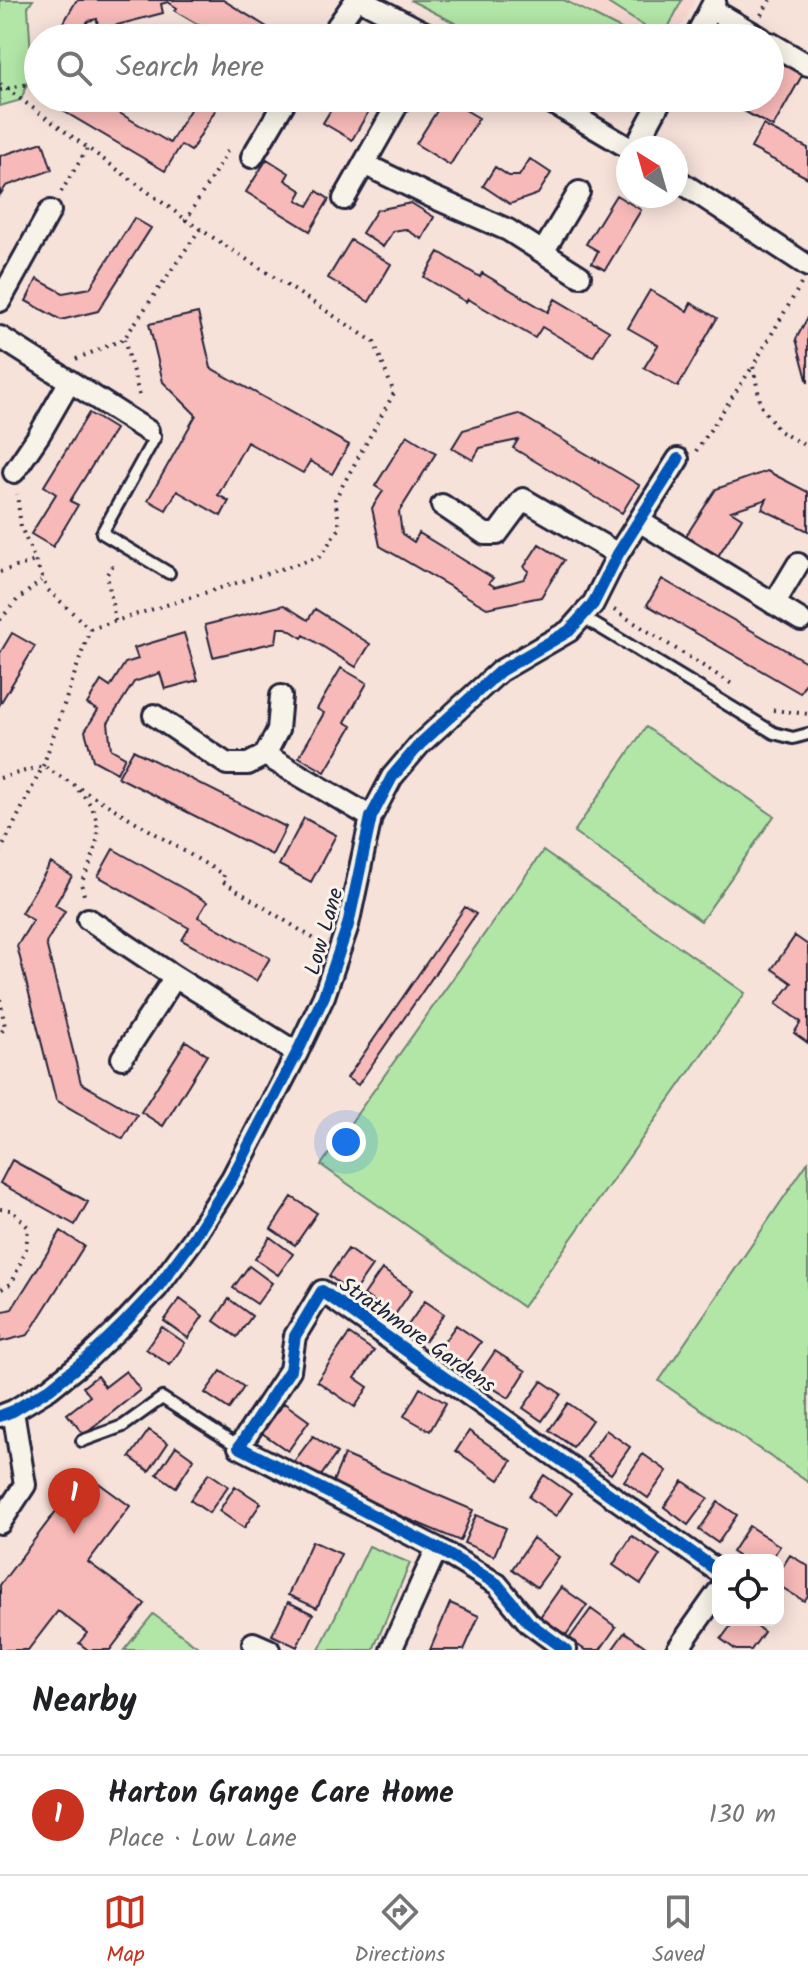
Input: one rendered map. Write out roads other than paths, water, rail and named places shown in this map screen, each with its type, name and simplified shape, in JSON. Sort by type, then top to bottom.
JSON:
[{"type":"street","points":[[340,24],[358,0],[407,24]]},
{"type":"street","points":[[702,24],[713,4],[741,24]]},
{"type":"street","points":[[784,51],[808,65]]},
{"type":"street","points":[[252,157],[271,112]]},
{"type":"street","points":[[344,199],[393,112]]},
{"type":"street","points":[[569,112],[616,139]]},
{"type":"street","points":[[639,136],[654,112]]},
{"type":"street","points":[[364,164],[508,230],[580,276]]},
{"type":"street","points":[[688,186],[803,256]]},
{"type":"street","points":[[543,252],[579,192]]},
{"type":"street","points":[[0,301],[50,211]]},
{"type":"street","points":[[0,337],[148,431]]},
{"type":"street","points":[[14,472],[70,381]]},
{"type":"street","name":"Low Lane","points":[[7,1414],[49,1389],[89,1357],[157,1288],[192,1241],[232,1178],[324,996],[348,925],[371,817],[392,777],[420,744],[500,671],[569,631],[595,598],[618,554],[678,459]]},
{"type":"street","points":[[442,505],[485,534],[497,534],[523,499],[618,554]]},
{"type":"street","points":[[639,521],[801,620]]},
{"type":"street","points":[[774,604],[798,564]]},
{"type":"street","points":[[154,715],[227,764],[248,764],[265,755],[278,730],[281,696]]},
{"type":"street","points":[[265,755],[371,817]]},
{"type":"street","points":[[88,919],[297,1053]]},
{"type":"street","points":[[122,1058],[175,977]]},
{"type":"street","name":"Strathmore Gardens","points":[[239,1447],[290,1370],[295,1336],[322,1291],[712,1567]]},
{"type":"street","points":[[0,1523],[25,1485],[7,1414]]},
{"type":"street","points":[[239,1447],[437,1548],[497,1584],[529,1623],[566,1650]]},
{"type":"street","points":[[391,1650],[437,1548]]},
{"type":"street","points":[[677,1650],[712,1600]]},
{"type":"lane","points":[[148,431],[155,437],[102,533],[169,573]]},
{"type":"lane","points":[[581,616],[774,733],[793,738],[808,734]]},
{"type":"lane","points":[[82,1441],[123,1426],[162,1398],[239,1447]]},
{"type":"place","name":"Harton Grange Care Home","points":[[74,1534]]}]
